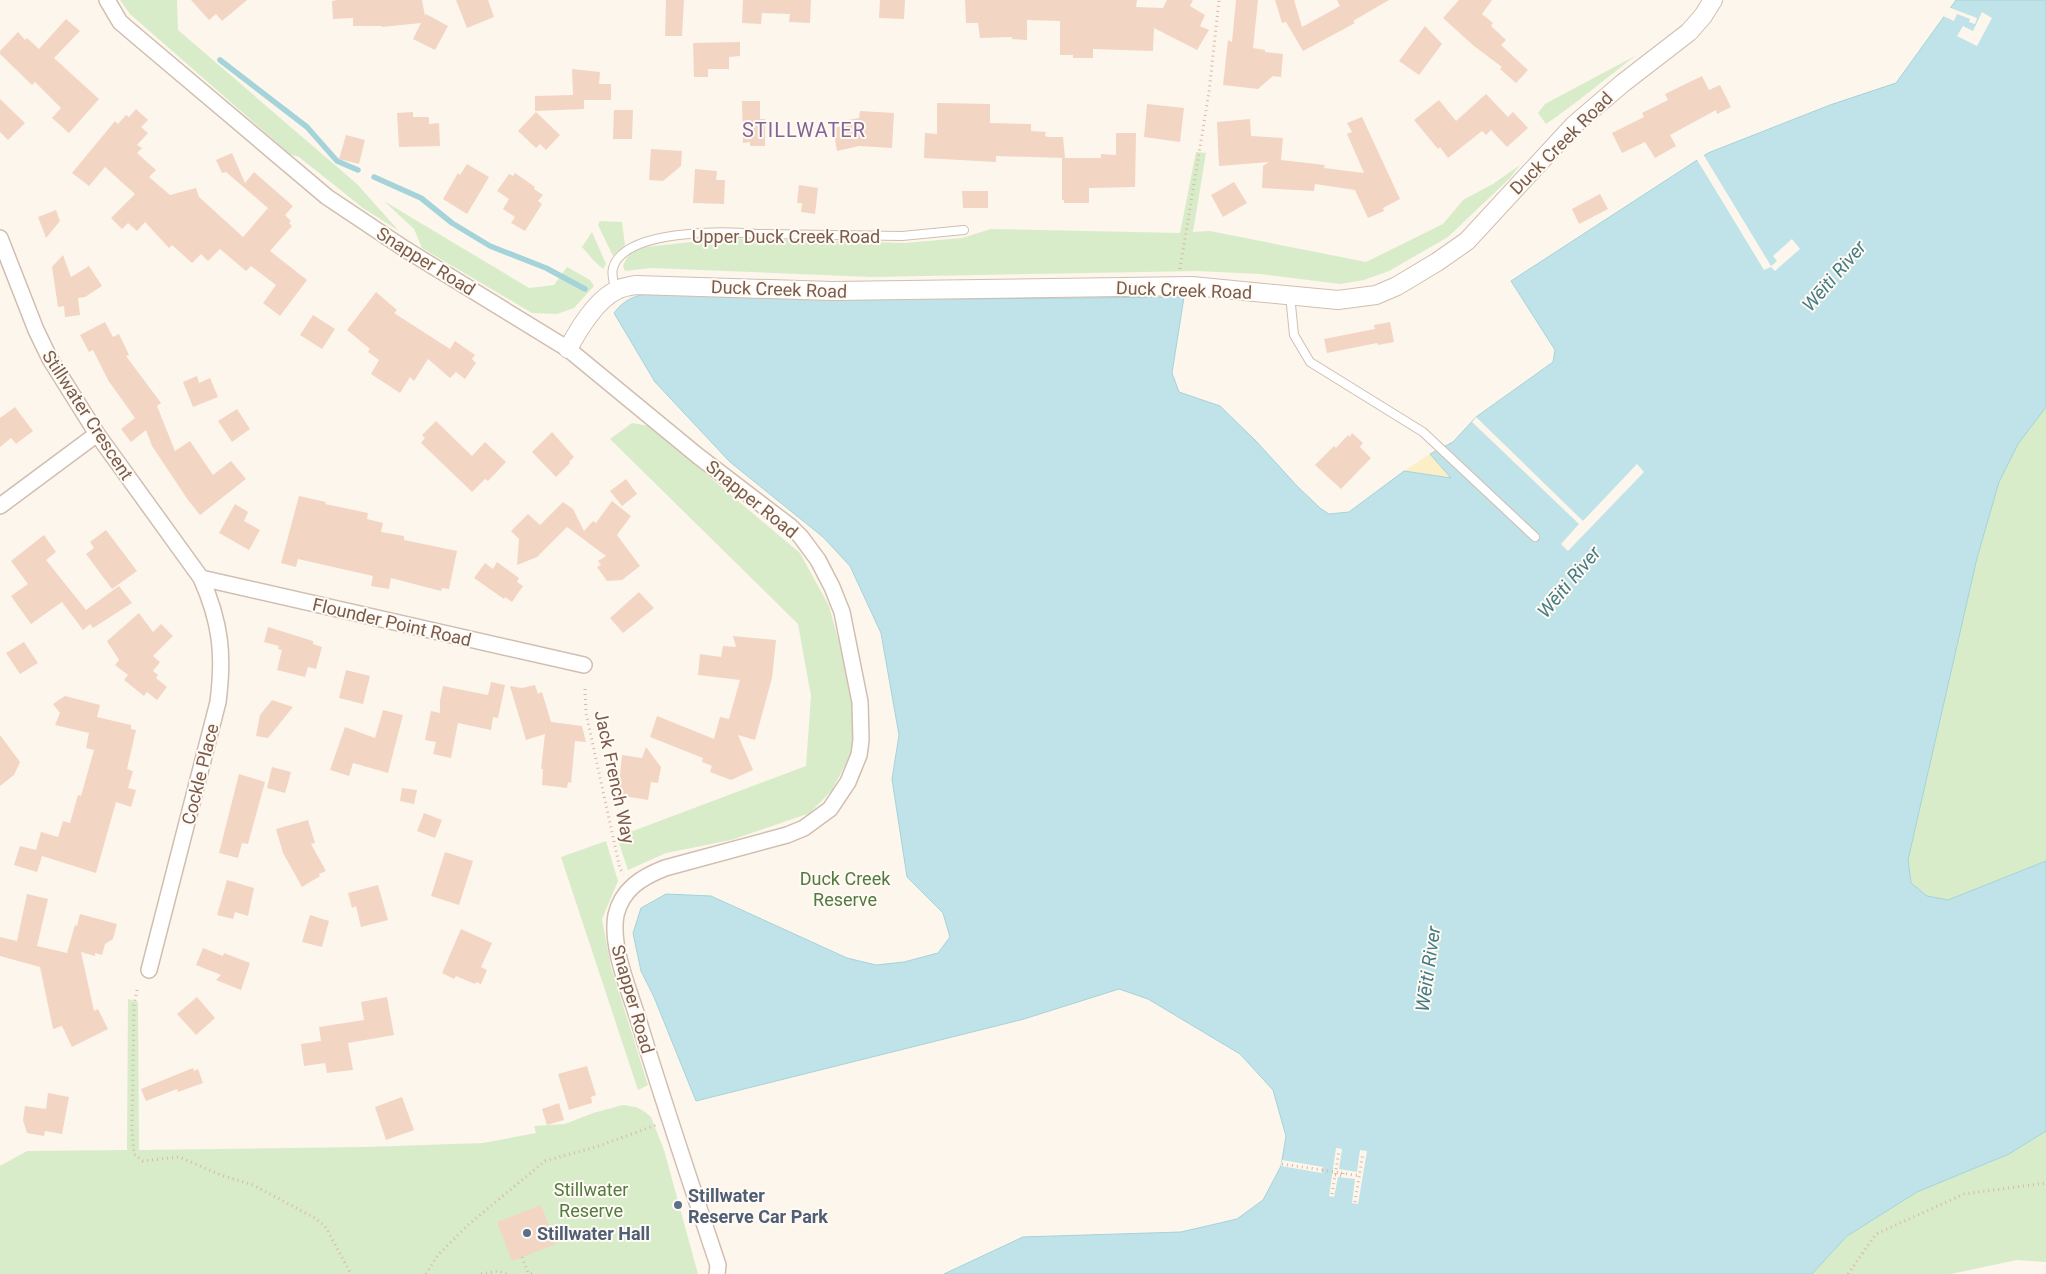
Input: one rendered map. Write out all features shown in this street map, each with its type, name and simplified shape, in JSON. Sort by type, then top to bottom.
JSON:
[{"type":"street","name":"Snapper Road","points":[[107,0],[120,22],[327,197],[405,249],[568,349],[698,456],[791,527],[801,537],[824,571],[842,612],[860,702],[861,740],[855,768],[840,796],[830,809],[817,820],[787,835],[665,868],[642,878],[622,898],[616,918],[620,959],[669,1121],[721,1271]]},
{"type":"street","name":"Duck Creek Road","points":[[616,290],[649,285],[832,291],[1192,286],[1338,300],[1376,295],[1397,286],[1467,241],[1574,126],[1623,83],[1689,32],[1703,16],[1713,0]]},
{"type":"street","name":"Stillwater Crescent","points":[[0,238],[36,330],[50,359],[97,434],[200,578]]},
{"type":"street","points":[[568,349],[586,320],[616,290]]},
{"type":"street","points":[[0,506],[97,434]]},
{"type":"street","name":"Flounder Point Road","points":[[200,578],[584,665]]},
{"type":"street","name":"Cockle Place","points":[[149,970],[218,702],[222,671],[220,634],[209,596],[200,578]]},
{"type":"lane","name":"Upper Duck Creek Road","points":[[616,290],[612,278],[613,266],[623,253],[639,243],[658,238],[736,232],[756,234],[902,236],[964,230]]},
{"type":"lane","points":[[1290,295],[1294,335],[1310,362],[1423,432],[1535,537]]},
{"type":"path","points":[[1179,276],[1209,92],[1219,0]]},
{"type":"path","name":"Jack French Way","points":[[585,689],[586,713],[620,869]]},
{"type":"path","points":[[138,990],[134,1005],[132,1131],[134,1154],[143,1161],[179,1157],[221,1175],[253,1185],[314,1218],[325,1226],[350,1274]]},
{"type":"path","points":[[426,1274],[438,1254],[469,1224],[545,1161],[599,1146],[669,1121]]},
{"type":"path","points":[[1332,1194],[1339,1150]]},
{"type":"path","points":[[1356,1202],[1363,1153]]},
{"type":"path","points":[[1282,1164],[1360,1176]]},
{"type":"path","points":[[1335,1175],[1342,1176],[1342,1173]]},
{"type":"path","points":[[1848,1274],[1876,1234],[1964,1194],[2046,1182]]},
{"type":"path","points":[[522,1257],[528,1273],[533,1274]]},
{"type":"path","points":[[481,1274],[497,1271],[507,1274]]},
{"type":"green space","points":[[120,0],[177,0],[178,30],[357,184],[399,231],[363,208],[299,157],[290,154],[130,14]]},
{"type":"green space","points":[[1635,56],[1546,124],[1538,113],[1545,104]]},
{"type":"green space","points":[[1196,152],[1206,153],[1193,232],[1210,231],[1366,262],[1443,224],[1463,200],[1493,184],[1520,165],[1510,178],[1448,237],[1389,271],[1364,280],[1340,284],[1260,274],[1198,271],[872,277],[651,268],[625,271],[623,266],[627,257],[636,248],[728,238],[905,243],[962,238],[991,229],[1180,233]]},
{"type":"green space","points":[[384,201],[529,288],[554,285],[567,267],[590,280],[594,286],[574,308],[557,314],[532,313],[422,248],[414,229]]},
{"type":"green space","points":[[600,221],[622,222],[625,245],[613,256],[598,225]]},
{"type":"green space","points":[[592,232],[606,264],[603,269],[582,247]]},
{"type":"green space","points":[[2046,407],[2046,958],[1721,1019],[1992,412]]},
{"type":"green space","points":[[632,423],[649,426],[800,553],[829,606],[853,693],[855,746],[832,790],[810,813],[731,840],[666,853],[628,870],[617,837],[806,766],[811,696],[798,624],[610,439]]},
{"type":"green space","points":[[606,841],[618,881],[602,919],[611,967],[648,1085],[638,1090],[561,857]]},
{"type":"green space","name":"Stillwater Reserve","points":[[128,999],[138,1002],[139,1150],[365,1147],[483,1143],[536,1133],[534,1126],[565,1124],[593,1113],[623,1105],[636,1107],[651,1117],[664,1150],[698,1274],[0,1274],[0,1166],[27,1151],[127,1150]]},
{"type":"green space","points":[[2046,1131],[2046,1262],[2017,1260],[1951,1274],[1812,1274],[1847,1236],[1917,1192],[2009,1154]]},
{"type":"sand","points":[[1430,454],[1452,479],[1404,471]]},
{"type":"water","name":"Wēiti River","points":[[1956,0],[2046,0],[2046,407],[2018,444],[1999,482],[1977,558],[1908,860],[1911,883],[1927,896],[1948,900],[2046,861],[2046,1131],[2009,1154],[1917,1192],[1847,1236],[1812,1274],[944,1274],[1023,1237],[1181,1232],[1237,1219],[1263,1200],[1281,1166],[1286,1136],[1273,1090],[1240,1054],[1148,999],[1119,989],[1024,1019],[696,1101],[654,997],[641,971],[633,933],[641,908],[666,894],[711,896],[847,958],[876,965],[904,962],[938,953],[950,937],[943,913],[907,877],[892,779],[899,735],[881,633],[850,566],[823,537],[730,462],[655,382],[614,313],[620,306],[640,295],[671,292],[965,299],[1184,297],[1172,373],[1179,392],[1220,406],[1320,508],[1329,514],[1349,512],[1404,471],[1451,478],[1430,454],[1453,442],[1476,417],[1553,362],[1555,350],[1511,281],[1708,153],[1830,105],[1896,83]]},
{"type":"pier","points":[[1948,7],[1977,18],[1975,24],[1969,22],[1970,19],[1957,14],[1954,21],[1943,16]]},
{"type":"pier","points":[[1982,12],[1992,18],[1977,46],[1957,36],[1963,26],[1973,31]]},
{"type":"pier","points":[[1703,154],[1771,266],[1777,261],[1773,256],[1792,239],[1800,249],[1775,271],[1771,267],[1764,270],[1696,158]]},
{"type":"pier","points":[[1476,417],[1583,521],[1637,464],[1644,472],[1568,551],[1561,544],[1579,524],[1472,422]]},
{"type":"pier","points":[[1336,1148],[1342,1149],[1339,1169],[1357,1172],[1360,1150],[1367,1151],[1358,1204],[1352,1203],[1355,1179],[1338,1177],[1334,1197],[1329,1196]]},
{"type":"pier","points":[[1282,1160],[1323,1167],[1322,1173],[1281,1166]]},
{"type":"building","points":[[191,0],[247,0],[222,21],[216,14],[209,20]]},
{"type":"building","points":[[422,0],[425,16],[426,14],[448,26],[435,50],[413,39],[421,23],[382,27],[353,26],[353,18],[333,19],[332,1]]},
{"type":"building","points":[[456,0],[488,0],[494,17],[467,28]]},
{"type":"building","points":[[666,0],[684,0],[682,36],[665,36]]},
{"type":"building","points":[[743,0],[811,0],[810,23],[789,22],[790,14],[762,13],[761,24],[742,23]]},
{"type":"building","points":[[880,0],[905,0],[904,19],[879,18]]},
{"type":"building","points":[[965,0],[1137,0],[1136,7],[1163,8],[1167,0],[1193,0],[1190,6],[1205,15],[1200,26],[1209,30],[1197,50],[1154,28],[1153,51],[1093,49],[1093,58],[1073,58],[1073,55],[1060,55],[1060,21],[1027,20],[1027,40],[1012,39],[1012,37],[980,38],[978,23],[966,23]]},
{"type":"building","points":[[1236,0],[1258,0],[1253,48],[1265,50],[1265,52],[1283,54],[1281,77],[1273,76],[1258,89],[1223,85],[1228,40],[1232,42]]},
{"type":"building","points":[[1275,0],[1294,0],[1302,27],[1340,6],[1337,0],[1389,0],[1353,21],[1355,23],[1303,51],[1286,22],[1282,23]]},
{"type":"building","points":[[1459,0],[1492,0],[1482,14],[1493,23],[1491,26],[1506,40],[1501,45],[1528,70],[1516,83],[1500,69],[1502,67],[1474,46],[1443,18]]},
{"type":"building","points":[[66,19],[80,31],[54,58],[99,99],[69,133],[52,118],[61,108],[35,82],[32,85],[0,54],[0,51],[18,32],[25,40],[27,38],[39,49]]},
{"type":"building","points":[[1425,26],[1442,44],[1419,75],[1399,61]]},
{"type":"building","points":[[740,42],[740,56],[729,57],[729,69],[708,69],[708,77],[694,77],[693,43]]},
{"type":"building","points":[[572,69],[600,72],[599,84],[611,84],[611,100],[584,100],[584,109],[535,111],[535,96],[573,95]]},
{"type":"building","points":[[1702,76],[1709,90],[1720,85],[1731,107],[1717,114],[1716,110],[1670,135],[1676,146],[1655,158],[1645,142],[1622,153],[1612,133],[1644,117],[1642,113],[1668,100],[1665,94]]},
{"type":"building","points":[[1486,94],[1508,117],[1513,112],[1528,128],[1507,147],[1491,130],[1486,135],[1482,131],[1448,158],[1414,120],[1439,100],[1456,121]]},
{"type":"building","points":[[0,99],[25,123],[8,140],[0,132]]},
{"type":"building","points":[[742,101],[760,101],[760,119],[765,119],[765,146],[750,146],[750,142],[743,143]]},
{"type":"building","points":[[937,103],[990,104],[990,123],[1031,124],[1031,131],[1046,132],[1045,136],[1048,137],[1063,137],[1065,158],[996,156],[996,162],[924,158],[925,133],[937,134]]},
{"type":"building","points":[[1147,104],[1184,108],[1180,142],[1144,137]]},
{"type":"building","points":[[136,109],[148,120],[141,127],[148,133],[137,145],[142,148],[137,153],[156,170],[149,177],[170,195],[196,188],[199,197],[243,237],[268,208],[226,172],[222,173],[216,160],[232,153],[245,183],[254,172],[293,206],[285,215],[291,221],[289,223],[292,226],[270,251],[307,280],[280,316],[263,303],[276,285],[251,266],[246,271],[220,249],[208,261],[201,254],[192,263],[172,245],[169,248],[145,222],[137,231],[128,223],[122,229],[111,218],[135,194],[105,167],[89,186],[72,173],[115,121],[118,124],[126,115],[129,117]]},
{"type":"building","points":[[614,110],[633,110],[632,139],[613,139]]},
{"type":"building","points":[[860,111],[894,113],[892,148],[859,146],[837,151],[833,128],[844,126],[843,121],[859,118]]},
{"type":"building","points":[[413,112],[413,117],[429,117],[429,124],[439,123],[440,146],[399,147],[397,113]]},
{"type":"building","points":[[536,112],[560,135],[546,150],[540,144],[536,148],[518,131]]},
{"type":"building","points":[[1362,117],[1400,199],[1383,208],[1384,211],[1368,218],[1355,190],[1315,184],[1314,191],[1262,188],[1263,166],[1269,162],[1219,166],[1217,122],[1250,119],[1251,136],[1283,138],[1281,160],[1325,165],[1324,168],[1364,173],[1347,134],[1352,132],[1347,123]]},
{"type":"building","points":[[1116,133],[1136,133],[1135,187],[1089,188],[1089,203],[1064,203],[1064,200],[1062,200],[1062,158],[1101,158],[1101,154],[1116,155]]},
{"type":"building","points":[[346,135],[365,140],[359,164],[339,159]]},
{"type":"building","points":[[651,149],[682,151],[681,166],[663,181],[649,180]]},
{"type":"building","points":[[467,164],[489,177],[467,214],[443,199],[458,173],[460,175]]},
{"type":"building","points":[[695,169],[717,171],[716,180],[725,180],[724,204],[693,203]]},
{"type":"building","points":[[515,173],[543,195],[538,201],[542,204],[525,231],[511,223],[515,217],[503,209],[509,199],[497,191],[509,174],[513,176]]},
{"type":"building","points":[[1234,182],[1247,203],[1223,217],[1211,195]]},
{"type":"building","points":[[799,185],[818,188],[815,214],[801,212],[802,203],[797,203]]},
{"type":"building","points":[[962,191],[988,191],[988,208],[963,208]]},
{"type":"building","points":[[1600,194],[1608,209],[1579,224],[1572,209]]},
{"type":"building","points":[[56,210],[60,221],[46,238],[38,217]]},
{"type":"building","points":[[63,255],[71,277],[89,266],[102,286],[85,297],[78,298],[80,315],[65,317],[64,306],[58,307],[52,267]]},
{"type":"building","points":[[376,292],[397,310],[394,313],[450,349],[455,341],[475,355],[472,359],[476,363],[465,379],[456,372],[450,378],[428,359],[414,381],[410,377],[400,393],[371,374],[379,360],[368,352],[370,349],[347,330]]},
{"type":"building","points":[[313,315],[335,329],[322,349],[300,335]]},
{"type":"building","points":[[105,322],[113,337],[119,334],[129,355],[126,356],[161,403],[157,406],[175,451],[190,441],[213,475],[231,461],[246,479],[200,515],[152,446],[146,430],[131,442],[121,429],[135,418],[108,380],[93,350],[89,352],[80,335]]},
{"type":"building","points":[[1390,322],[1394,342],[1378,345],[1377,343],[1327,353],[1324,339],[1375,329],[1374,325]]},
{"type":"building","points":[[197,376],[199,383],[210,378],[218,397],[193,407],[183,382]]},
{"type":"building","points":[[15,407],[33,431],[16,444],[11,438],[0,447],[0,418]]},
{"type":"building","points":[[237,409],[250,429],[232,442],[218,421]]},
{"type":"building","points":[[436,421],[472,456],[485,442],[506,462],[488,481],[485,479],[472,492],[421,443],[425,438],[422,435]]},
{"type":"building","points":[[552,432],[574,457],[556,477],[532,452]]},
{"type":"building","points":[[1352,433],[1363,443],[1360,447],[1371,458],[1341,489],[1315,465],[1334,446],[1336,448],[1348,435],[1350,437]]},
{"type":"building","points":[[626,479],[637,494],[622,506],[610,491]]},
{"type":"building","points":[[299,496],[326,502],[325,504],[368,513],[367,519],[383,523],[381,532],[404,536],[404,540],[457,551],[449,589],[442,588],[441,591],[391,578],[389,589],[371,586],[373,576],[298,559],[296,567],[281,563]]},
{"type":"building","points":[[612,501],[631,516],[617,535],[640,566],[622,580],[607,581],[597,567],[601,565],[598,561],[606,556],[567,527],[537,557],[517,565],[519,539],[511,531],[528,514],[540,525],[563,502],[573,509],[584,531],[593,521],[596,523]]},
{"type":"building","points":[[235,504],[248,512],[244,521],[260,530],[249,550],[219,533]]},
{"type":"building","points":[[106,530],[137,571],[112,589],[86,554],[94,548],[90,542]]},
{"type":"building","points":[[44,535],[56,552],[46,560],[86,610],[119,586],[132,603],[93,628],[90,624],[83,630],[62,602],[31,624],[11,596],[28,584],[11,561]]},
{"type":"building","points":[[497,562],[519,578],[517,582],[523,586],[512,602],[505,597],[504,599],[474,578],[485,563],[493,569]]},
{"type":"building","points":[[639,592],[654,608],[623,633],[610,618]]},
{"type":"building","points":[[139,613],[153,632],[161,624],[173,636],[153,656],[160,662],[153,671],[158,675],[156,678],[167,687],[157,700],[147,692],[144,696],[124,680],[128,675],[115,665],[119,660],[107,641]]},
{"type":"building","points":[[268,627],[313,641],[313,644],[322,647],[316,669],[308,667],[305,677],[277,670],[282,650],[278,649],[279,646],[264,642]]},
{"type":"building","points":[[733,636],[776,640],[772,678],[755,740],[738,735],[753,770],[731,780],[710,772],[712,766],[702,762],[703,758],[650,737],[657,716],[714,739],[720,717],[729,719],[740,680],[698,675],[700,654],[721,657],[723,646],[736,647]]},
{"type":"building","points":[[24,642],[38,663],[20,674],[6,653]]},
{"type":"building","points":[[346,670],[370,676],[363,704],[339,698]]},
{"type":"building","points":[[491,682],[505,685],[498,718],[493,717],[491,730],[458,723],[451,758],[433,754],[436,742],[425,740],[431,711],[440,713],[443,686],[488,695]]},
{"type":"building","points":[[535,685],[538,694],[542,692],[551,722],[582,726],[586,742],[575,741],[571,783],[568,782],[567,788],[542,785],[543,769],[541,769],[545,734],[526,740],[510,686],[522,688]]},
{"type":"building","points":[[65,696],[100,705],[97,717],[131,725],[131,729],[136,730],[127,769],[133,771],[128,788],[136,790],[131,807],[116,802],[96,873],[42,856],[37,872],[14,865],[20,846],[36,850],[41,832],[58,837],[63,821],[70,823],[78,795],[81,796],[94,750],[86,748],[89,733],[55,725],[60,713],[53,704]]},
{"type":"building","points":[[272,700],[293,707],[268,738],[256,736],[260,715]]},
{"type":"building","points":[[383,710],[403,715],[388,773],[353,763],[349,776],[330,770],[345,727],[375,738]]},
{"type":"building","points":[[0,735],[20,762],[14,775],[0,786]]},
{"type":"building","points":[[646,747],[661,767],[658,783],[651,782],[648,800],[618,795],[622,755],[642,758]]},
{"type":"building","points":[[272,767],[291,772],[285,793],[267,788]]},
{"type":"building","points":[[239,774],[265,782],[248,844],[242,843],[238,858],[219,853]]},
{"type":"building","points":[[402,788],[417,790],[414,804],[400,801]]},
{"type":"building","points":[[424,813],[442,820],[435,838],[417,831]]},
{"type":"building","points":[[308,820],[315,843],[311,844],[326,871],[302,887],[283,853],[276,829]]},
{"type":"building","points":[[445,852],[473,861],[459,905],[431,896]]},
{"type":"building","points":[[227,880],[254,888],[248,916],[235,912],[233,919],[217,915]]},
{"type":"building","points":[[378,885],[388,920],[361,927],[356,906],[352,908],[348,893]]},
{"type":"building","points":[[27,894],[48,899],[37,946],[67,953],[80,914],[117,924],[113,939],[105,944],[102,955],[95,953],[95,956],[81,952],[94,1011],[98,1009],[108,1029],[72,1047],[62,1026],[53,1029],[40,967],[0,956],[0,937],[17,941]]},
{"type":"building","points":[[310,915],[329,921],[322,947],[302,942]]},
{"type":"building","points":[[461,929],[492,943],[481,967],[487,970],[481,984],[476,982],[475,984],[456,976],[454,979],[442,973]]},
{"type":"building","points":[[203,948],[223,956],[224,953],[250,963],[241,990],[216,980],[221,975],[196,965]]},
{"type":"building","points":[[197,997],[215,1018],[196,1035],[177,1014]]},
{"type":"building","points":[[387,997],[394,1035],[348,1043],[353,1070],[327,1073],[325,1063],[304,1066],[301,1044],[321,1041],[319,1027],[364,1020],[361,1002]]},
{"type":"building","points":[[587,1066],[596,1095],[591,1097],[592,1103],[569,1110],[558,1074]]},
{"type":"building","points":[[193,1068],[194,1071],[198,1069],[203,1083],[178,1092],[177,1089],[146,1101],[141,1089]]},
{"type":"building","points":[[48,1093],[69,1097],[62,1134],[45,1131],[44,1136],[27,1133],[23,1120],[25,1106],[46,1109]]},
{"type":"building","points":[[402,1097],[414,1130],[386,1140],[375,1107]]},
{"type":"building","points":[[559,1103],[564,1120],[547,1125],[542,1109]]},
{"type":"building","name":"Stillwater Hall","points":[[541,1205],[556,1244],[512,1261],[497,1222]]},
{"type":"waterway","points":[[220,60],[307,127],[337,161],[358,170]]},
{"type":"waterway","points":[[374,177],[421,198],[452,223],[490,246],[546,268],[585,289]]},
{"type":"place","name":"Stillwater Reserve Car Park","points":[[678,1205]]},
{"type":"place","name":"Stillwater Hall","points":[[527,1233]]},
{"type":"district","name":"STILLWATER","points":[[804,130]]},
{"type":"park label","name":"Duck Creek Reserve","points":[[845,888]]}]
